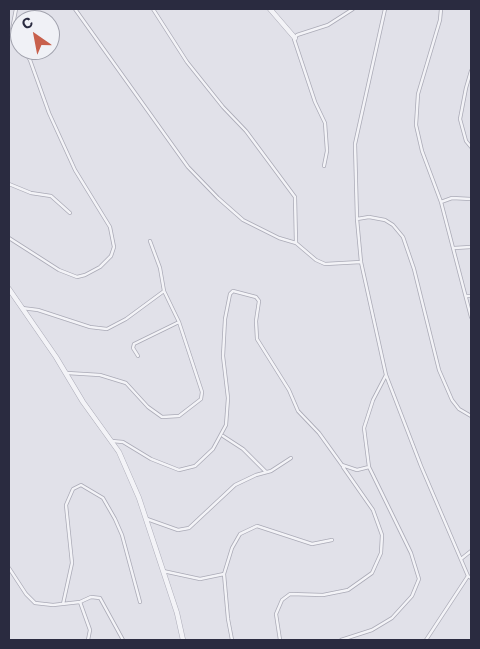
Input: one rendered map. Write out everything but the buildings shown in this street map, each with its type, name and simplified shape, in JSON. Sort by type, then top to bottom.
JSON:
[{"type":"street","points":[[270,9],[295,38]]},
{"type":"street","points":[[9,289],[83,402],[112,442],[131,478],[177,613],[183,640]]},
{"type":"lane","points":[[75,9],[188,168],[218,198],[244,220],[278,238],[296,243],[316,260],[325,264],[361,262]]},
{"type":"lane","points":[[153,9],[187,62],[223,107],[246,131],[295,197],[296,243]]},
{"type":"lane","points":[[324,166],[327,151],[325,123],[295,48],[295,38],[328,25],[353,9]]},
{"type":"lane","points":[[385,9],[355,144],[357,219],[361,262],[386,375],[421,466],[470,577],[426,640]]},
{"type":"lane","points":[[441,9],[440,20],[418,94],[416,118],[418,135],[441,202],[471,317]]},
{"type":"lane","points":[[9,238],[59,270],[77,277],[100,267],[111,256],[114,247],[110,227],[75,170],[28,60]]},
{"type":"lane","points":[[471,71],[460,119],[466,141],[471,147]]},
{"type":"lane","points":[[9,184],[30,193],[51,196],[70,213]]},
{"type":"lane","points":[[441,202],[452,198],[471,200]]},
{"type":"lane","points":[[357,219],[369,217],[385,220],[393,225],[403,237],[414,270],[439,370],[452,400],[460,409],[471,416]]},
{"type":"lane","points":[[65,373],[100,375],[126,383],[154,413],[168,418],[179,416],[196,405],[202,395],[179,322],[164,291],[160,268],[150,241]]},
{"type":"lane","points":[[454,248],[471,247]]},
{"type":"lane","points":[[112,442],[123,442],[151,459],[179,470],[195,466],[204,459],[222,436],[226,425],[228,404],[223,356],[225,319],[230,294],[235,290],[256,297],[259,301],[256,321],[257,338],[289,390],[298,411],[318,433],[373,510],[382,535],[381,553],[372,572],[348,590],[323,594],[290,594],[282,600],[276,614],[280,640]]},
{"type":"lane","points":[[22,308],[38,310],[90,327],[107,328],[126,319],[164,291]]},
{"type":"lane","points":[[466,296],[471,296]]},
{"type":"lane","points":[[138,356],[133,348],[134,344],[179,322]]},
{"type":"lane","points":[[341,640],[372,630],[392,618],[412,596],[419,579],[418,569],[407,544],[369,467],[364,428],[373,400],[386,375]]},
{"type":"lane","points":[[222,436],[243,449],[266,472]]},
{"type":"lane","points":[[146,519],[184,530],[204,517],[236,485],[266,472],[291,458]]},
{"type":"lane","points":[[342,466],[357,470],[369,467]]},
{"type":"lane","points":[[62,604],[72,563],[66,505],[73,489],[81,485],[103,498],[116,519],[125,544],[140,602]]},
{"type":"lane","points":[[232,640],[224,574],[236,540],[244,531],[253,526],[270,528],[312,544],[332,540]]},
{"type":"lane","points":[[461,559],[471,551]]},
{"type":"lane","points":[[9,568],[26,594],[35,603],[62,604],[80,602],[91,597],[102,599],[123,640]]},
{"type":"lane","points":[[162,570],[200,579],[224,574]]},
{"type":"lane","points":[[80,602],[90,630],[88,640]]}]
